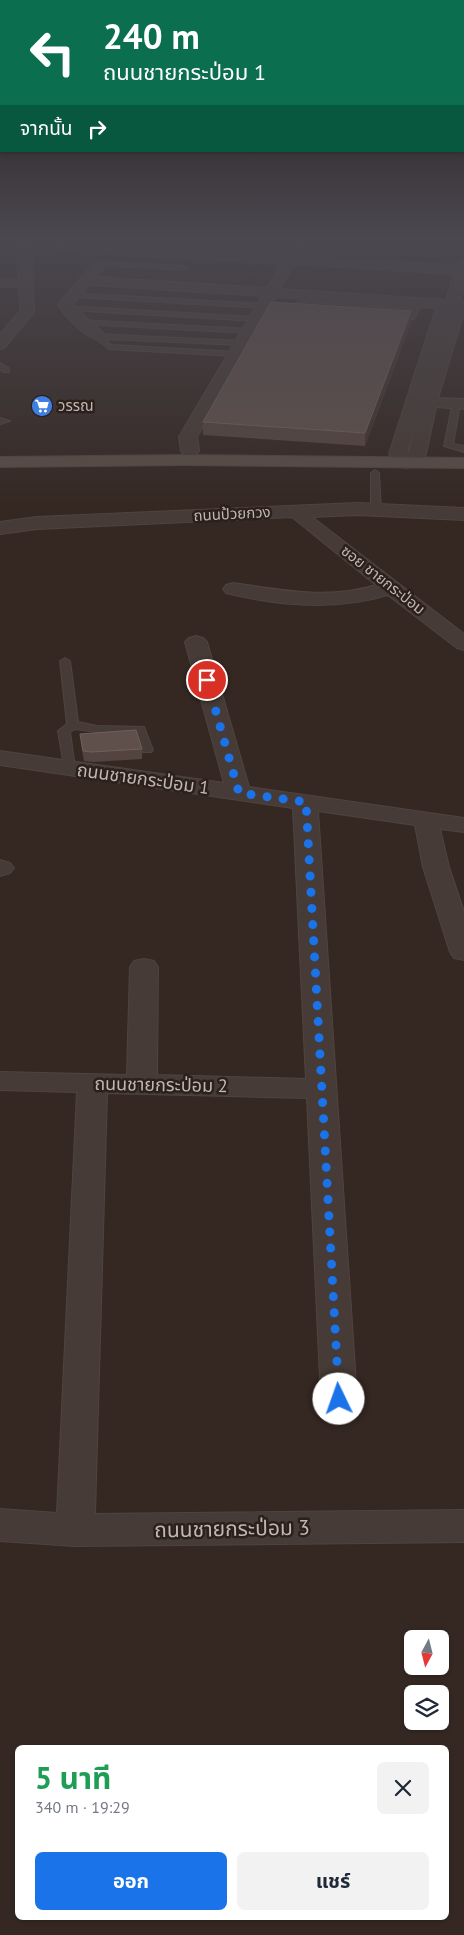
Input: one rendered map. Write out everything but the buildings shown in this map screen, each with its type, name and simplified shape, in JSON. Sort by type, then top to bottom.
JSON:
[{"type":"street","points":[[0,344],[15,326]]},
{"type":"street","points":[[86,326],[98,336]]},
{"type":"street","points":[[190,451],[188,438],[252,326]]},
{"type":"street","points":[[407,457],[421,402],[451,326]]},
{"type":"street","points":[[421,402],[460,404]]},
{"type":"street","points":[[0,451],[190,451],[407,457],[464,463]]},
{"type":"street","points":[[0,462],[407,457],[464,454]]},
{"type":"street","name":"ถนนป้วยกวง","points":[[0,528],[47,523],[303,511],[464,514]]},
{"type":"street","name":"ถนนป้วยกวง","points":[[0,534],[42,528],[356,515],[464,520]]},
{"type":"street","name":"ซอย ชายกระป่อม","points":[[301,517],[464,644]]},
{"type":"street","points":[[233,589],[306,600],[359,596],[392,588]]},
{"type":"street","points":[[196,642],[239,793]]},
{"type":"street","name":"ถนนชายกระป่อม 1","points":[[0,758],[464,825]]},
{"type":"street","points":[[306,802],[339,1399]]},
{"type":"street","points":[[426,820],[436,867],[464,952]]},
{"type":"street","points":[[142,1085],[144,967]]},
{"type":"street","name":"ถนนชายกระป่อม 2","points":[[0,1081],[322,1089]]},
{"type":"street","points":[[74,1530],[92,1084]]},
{"type":"street","name":"ถนนชายกระป่อม 3","points":[[0,1525],[74,1530],[464,1526]]},
{"type":"lane","points":[[161,326],[249,331]]},
{"type":"lane","points":[[220,326],[249,331]]},
{"type":"lane","points":[[220,326],[249,331]]},
{"type":"lane","points":[[98,336],[109,347],[249,331]]},
{"type":"lane","points":[[98,336],[249,331]]},
{"type":"lane","points":[[460,404],[448,446],[464,449]]},
{"type":"lane","points":[[375,473],[376,511]]},
{"type":"lane","points":[[65,661],[73,725]]},
{"type":"lane","points":[[69,768],[64,730],[73,725],[97,730],[140,729],[147,750]]},
{"type":"place","name":"วรรณ","points":[[42,406]]},
{"type":"route","points":[[207,680],[239,793],[306,802],[339,1399]]}]
